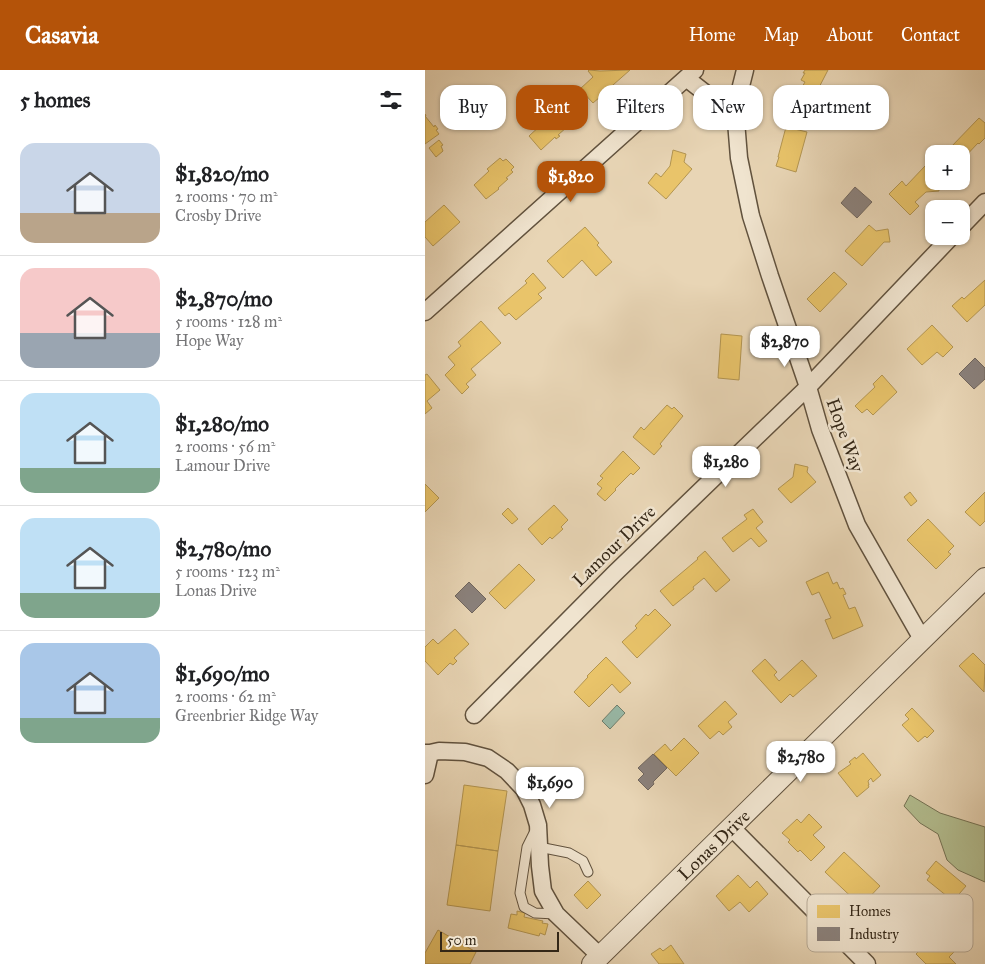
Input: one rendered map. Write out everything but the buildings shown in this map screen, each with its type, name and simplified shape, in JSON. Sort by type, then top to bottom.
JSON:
[{"type":"street","name":"Hope Way","points":[[741,85],[745,70]]},
{"type":"street","points":[[425,312],[691,74],[702,85]]},
{"type":"street","name":"Hope Way","points":[[736,130],[739,158],[751,216],[808,387],[820,429],[857,525],[922,639]]},
{"type":"street","points":[[970,218],[985,202]]},
{"type":"street","name":"Lamour Drive","points":[[474,716],[615,573],[808,387],[943,245]]},
{"type":"street","name":"Lonas Drive","points":[[596,960],[985,578]]},
{"type":"street","points":[[425,775],[428,753],[439,751],[465,752],[488,758],[507,771],[524,789],[532,805],[538,825],[543,891],[556,914],[596,960]]},
{"type":"street","points":[[731,827],[807,904]]},
{"type":"street","points":[[855,952],[867,964]]},
{"type":"lane","points":[[538,825],[527,847],[520,893],[524,907],[535,913],[556,914]]},
{"type":"lane","points":[[539,847],[569,853],[583,861],[588,872]]},
{"type":"shaded area","points":[[617,705],[625,713],[610,729],[602,721]]},
{"type":"shaded area","points":[[910,795],[940,813],[985,827],[985,882],[958,870],[947,860],[938,834],[920,823],[904,806]]}]
